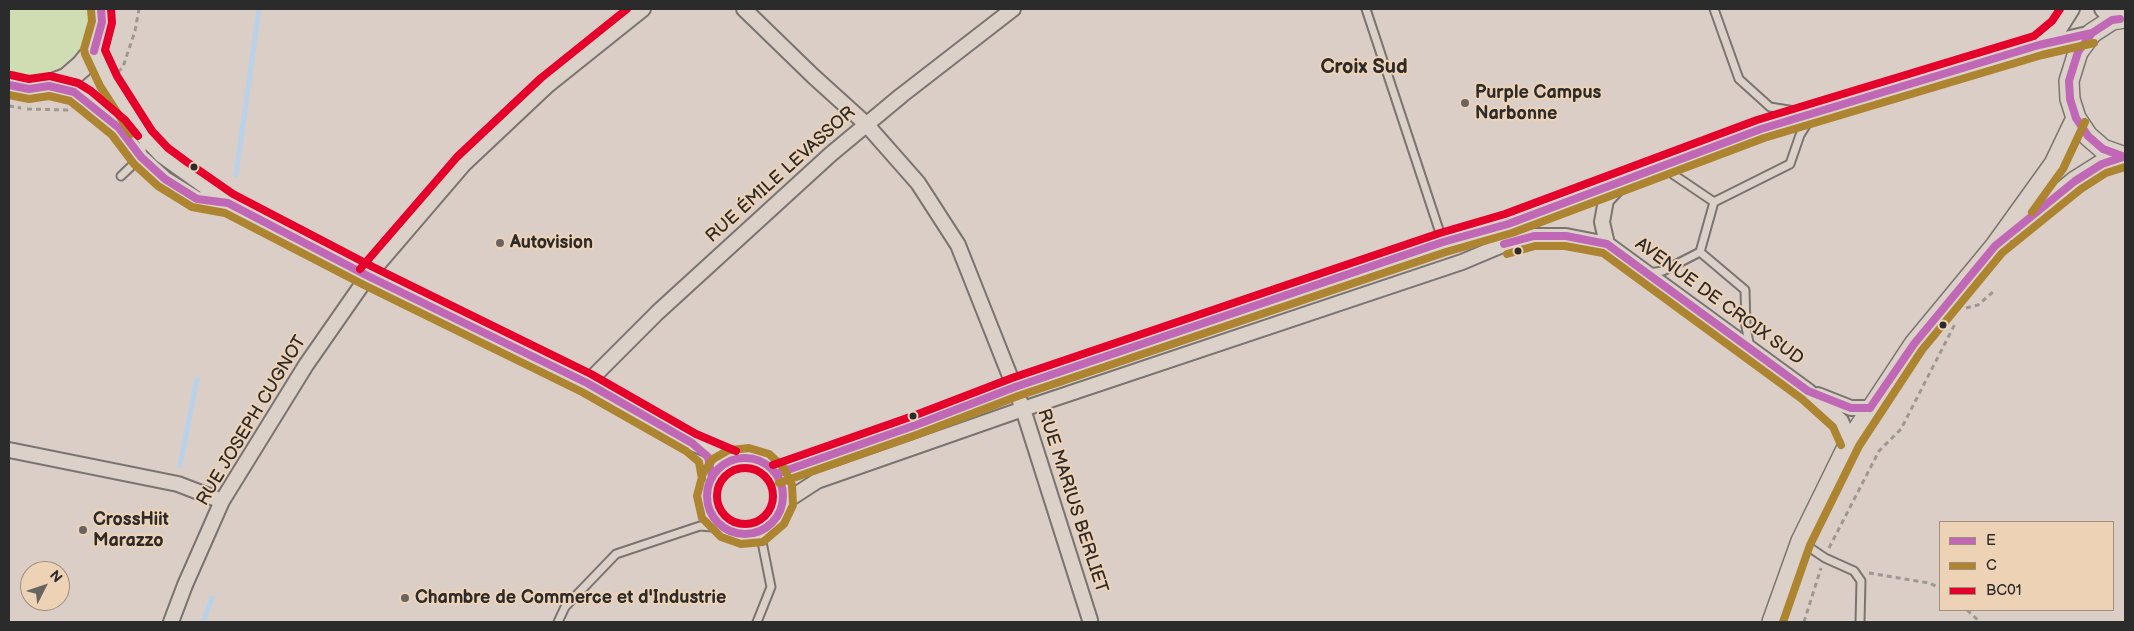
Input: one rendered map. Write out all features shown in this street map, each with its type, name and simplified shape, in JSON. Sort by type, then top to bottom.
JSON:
[{"type":"main road","points":[[9,86],[29,89],[49,86],[67,78],[82,66],[94,51],[103,13]]},
{"type":"street","name":"RUE JOSEPH CUGNOT","points":[[171,622],[222,501],[306,365],[368,276],[464,164],[548,85],[643,9]]},
{"type":"street","name":"RUE MARIUS BERLIET","points":[[744,9],[866,124],[918,183],[958,245],[1023,409],[1090,620]]},
{"type":"street","name":"RUE ÉMILE LEVASSOR","points":[[587,383],[658,312],[866,124],[1013,9]]},
{"type":"street","points":[[2039,45],[2060,28],[2072,9]]},
{"type":"street","points":[[2113,16],[2092,33],[2078,52],[2069,81],[2070,99],[2076,118],[2088,136],[2103,149],[2124,157]]},
{"type":"street","name":"AVENUE DE CROIX SUD","points":[[776,474],[916,425],[1015,387],[1443,242],[1508,224],[1761,129],[2039,45],[2092,33]]},
{"type":"street","points":[[94,51],[108,81],[144,137],[161,155],[228,204],[368,276],[587,383],[692,443],[732,460]]},
{"type":"street","points":[[49,86],[74,92],[85,99],[119,128],[141,157],[166,179],[197,199],[228,204]]},
{"type":"street","points":[[1772,622],[1801,541],[1850,441],[1914,344],[1995,246],[2054,164],[2076,118]]},
{"type":"street","points":[[1995,246],[2075,180],[2102,164],[2124,157]]},
{"type":"street","name":"AVENUE DE CROIX SUD","points":[[1607,244],[1602,222],[1606,200],[1623,181]]},
{"type":"street","name":"AVENUE DE CROIX SUD","points":[[783,503],[817,480],[1462,262],[1512,241],[1534,236],[1566,236],[1607,244],[1808,391],[1841,421],[1850,441]]},
{"type":"street","name":"AVENUE DE CROIX SUD","points":[[1808,391],[1851,408],[1870,408]]},
{"type":"street","points":[[692,443],[708,457],[712,477]]},
{"type":"street","points":[[9,450],[178,484],[222,501]]},
{"type":"street","points":[[748,458],[764,463],[776,474],[782,488],[783,503],[775,520],[760,532],[742,534],[724,528],[711,514],[707,496],[712,477],[720,467],[732,460],[748,458]]},
{"type":"lane","points":[[1366,9],[1443,242]]},
{"type":"lane","points":[[1369,19],[1372,9]]},
{"type":"lane","points":[[1648,273],[1663,271],[1700,252],[1714,202],[1790,164],[1800,135],[1813,114],[1770,107],[1739,78],[1714,9]]},
{"type":"lane","points":[[121,176],[141,157],[144,137]]},
{"type":"lane","points":[[1666,165],[1674,175],[1714,202]]},
{"type":"lane","points":[[1700,252],[1745,290],[1746,327],[1750,348]]},
{"type":"lane","points":[[558,622],[566,607],[616,554],[700,526],[724,528]]},
{"type":"lane","points":[[757,622],[771,587],[760,532]]},
{"type":"lane","points":[[1801,541],[1808,548],[1825,558],[1854,571],[1861,581],[1860,622]]},
{"type":"path","points":[[108,81],[123,67],[135,31],[139,9]]},
{"type":"path","points":[[9,106],[34,110],[67,110],[78,106],[85,99]]},
{"type":"path","points":[[1960,310],[1978,305],[1994,291]]},
{"type":"path","points":[[1804,622],[1825,558],[1879,451],[1901,429],[1953,331],[1958,317]]},
{"type":"path","points":[[1854,571],[1929,583],[1939,588]]},
{"type":"path","points":[[1968,611],[1980,622]]},
{"type":"green space","points":[[9,9],[92,9],[94,21],[86,47],[70,66],[47,78],[14,78],[9,75]]},
{"type":"waterway","points":[[236,175],[259,9]]},
{"type":"waterway","points":[[180,466],[197,379]]},
{"type":"waterway","points":[[203,622],[212,598]]},
{"type":"transit line","name":"E","points":[[94,51],[102,22],[101,9]]},
{"type":"transit line","name":"BC01","points":[[111,9],[112,23],[105,50],[117,76],[152,131],[168,148],[187,162],[233,194],[373,267],[591,374],[696,434],[736,451]]},
{"type":"transit line","name":"BC01","points":[[360,269],[457,157],[541,78],[627,9]]},
{"type":"transit line","name":"BC01","points":[[773,465],[913,416],[1012,378],[1440,233],[1505,214],[1757,120],[2034,36],[2052,21],[2060,9]]},
{"type":"transit line","name":"C","points":[[91,10],[92,21],[84,49],[85,54],[100,86],[131,134]]},
{"type":"transit line","name":"E","points":[[2120,19],[2112,20],[2092,33],[2078,52],[2069,81],[2070,99],[2076,118],[2088,136],[2103,149],[2125,157]]},
{"type":"transit line","name":"E","points":[[776,474],[916,425],[1015,387],[1443,242],[1508,224],[1761,129],[2039,45],[2092,33]]},
{"type":"transit line","name":"C","points":[[779,483],[919,434],[1018,396],[1446,252],[1512,233],[1764,138],[2042,55],[2094,43]]},
{"type":"transit line","name":"BC01","points":[[11,75],[29,79],[50,76],[78,83],[91,91],[125,120],[138,136]]},
{"type":"transit line","name":"E","points":[[9,85],[29,89],[49,86],[74,92],[119,128],[141,157],[165,179],[197,199],[228,203],[368,276],[587,383],[692,443],[708,457],[712,477]]},
{"type":"transit line","name":"C","points":[[9,95],[29,99],[49,96],[70,101],[112,135],[134,164],[158,186],[192,207],[225,213],[364,285],[582,392],[686,451],[699,462],[702,479]]},
{"type":"transit line","name":"C","points":[[2032,212],[2063,169],[2085,122]]},
{"type":"transit line","name":"E","points":[[1870,408],[1914,344],[1995,246],[2075,181],[2102,164],[2123,157]]},
{"type":"transit line","name":"C","points":[[1783,622],[1810,545],[1859,446],[1922,350],[2002,253],[2081,189],[2106,173],[2125,167]]},
{"type":"transit line","name":"E","points":[[1504,244],[1534,236],[1566,236],[1607,244],[1808,391],[1851,408],[1870,408]]},
{"type":"transit line","name":"C","points":[[1507,254],[1535,246],[1565,246],[1603,253],[1802,399],[1833,427],[1841,445]]},
{"type":"transit line","name":"C","points":[[727,451],[713,459],[703,473],[697,496],[702,518],[721,537],[741,544],[763,542],[784,524],[793,505],[792,485],[784,468],[769,454],[749,448],[731,450]]},
{"type":"transit line","name":"E","points":[[745,458],[759,461],[772,469],[780,482],[783,496],[780,510],[772,523],[759,531],[745,534],[731,531],[718,523],[710,510],[707,496],[710,482],[718,469],[731,461],[745,458]]},
{"type":"transit line","name":"BC01","points":[[745,468],[756,470],[765,476],[771,485],[773,496],[771,507],[765,516],[756,522],[745,524],[734,522],[725,516],[719,507],[717,496],[719,485],[725,476],[734,470],[745,468]]},
{"type":"place","name":"Purple Campus Narbonne","points":[[1465,103]]},
{"type":"place","name":"Autovision","points":[[500,243]]},
{"type":"place","name":"CrossHiit Marazzo","points":[[83,530]]},
{"type":"place","name":"Chambre de Commerce et d'Industrie","points":[[405,598]]},
{"type":"district","name":"Croix Sud","points":[[1364,68]]}]
